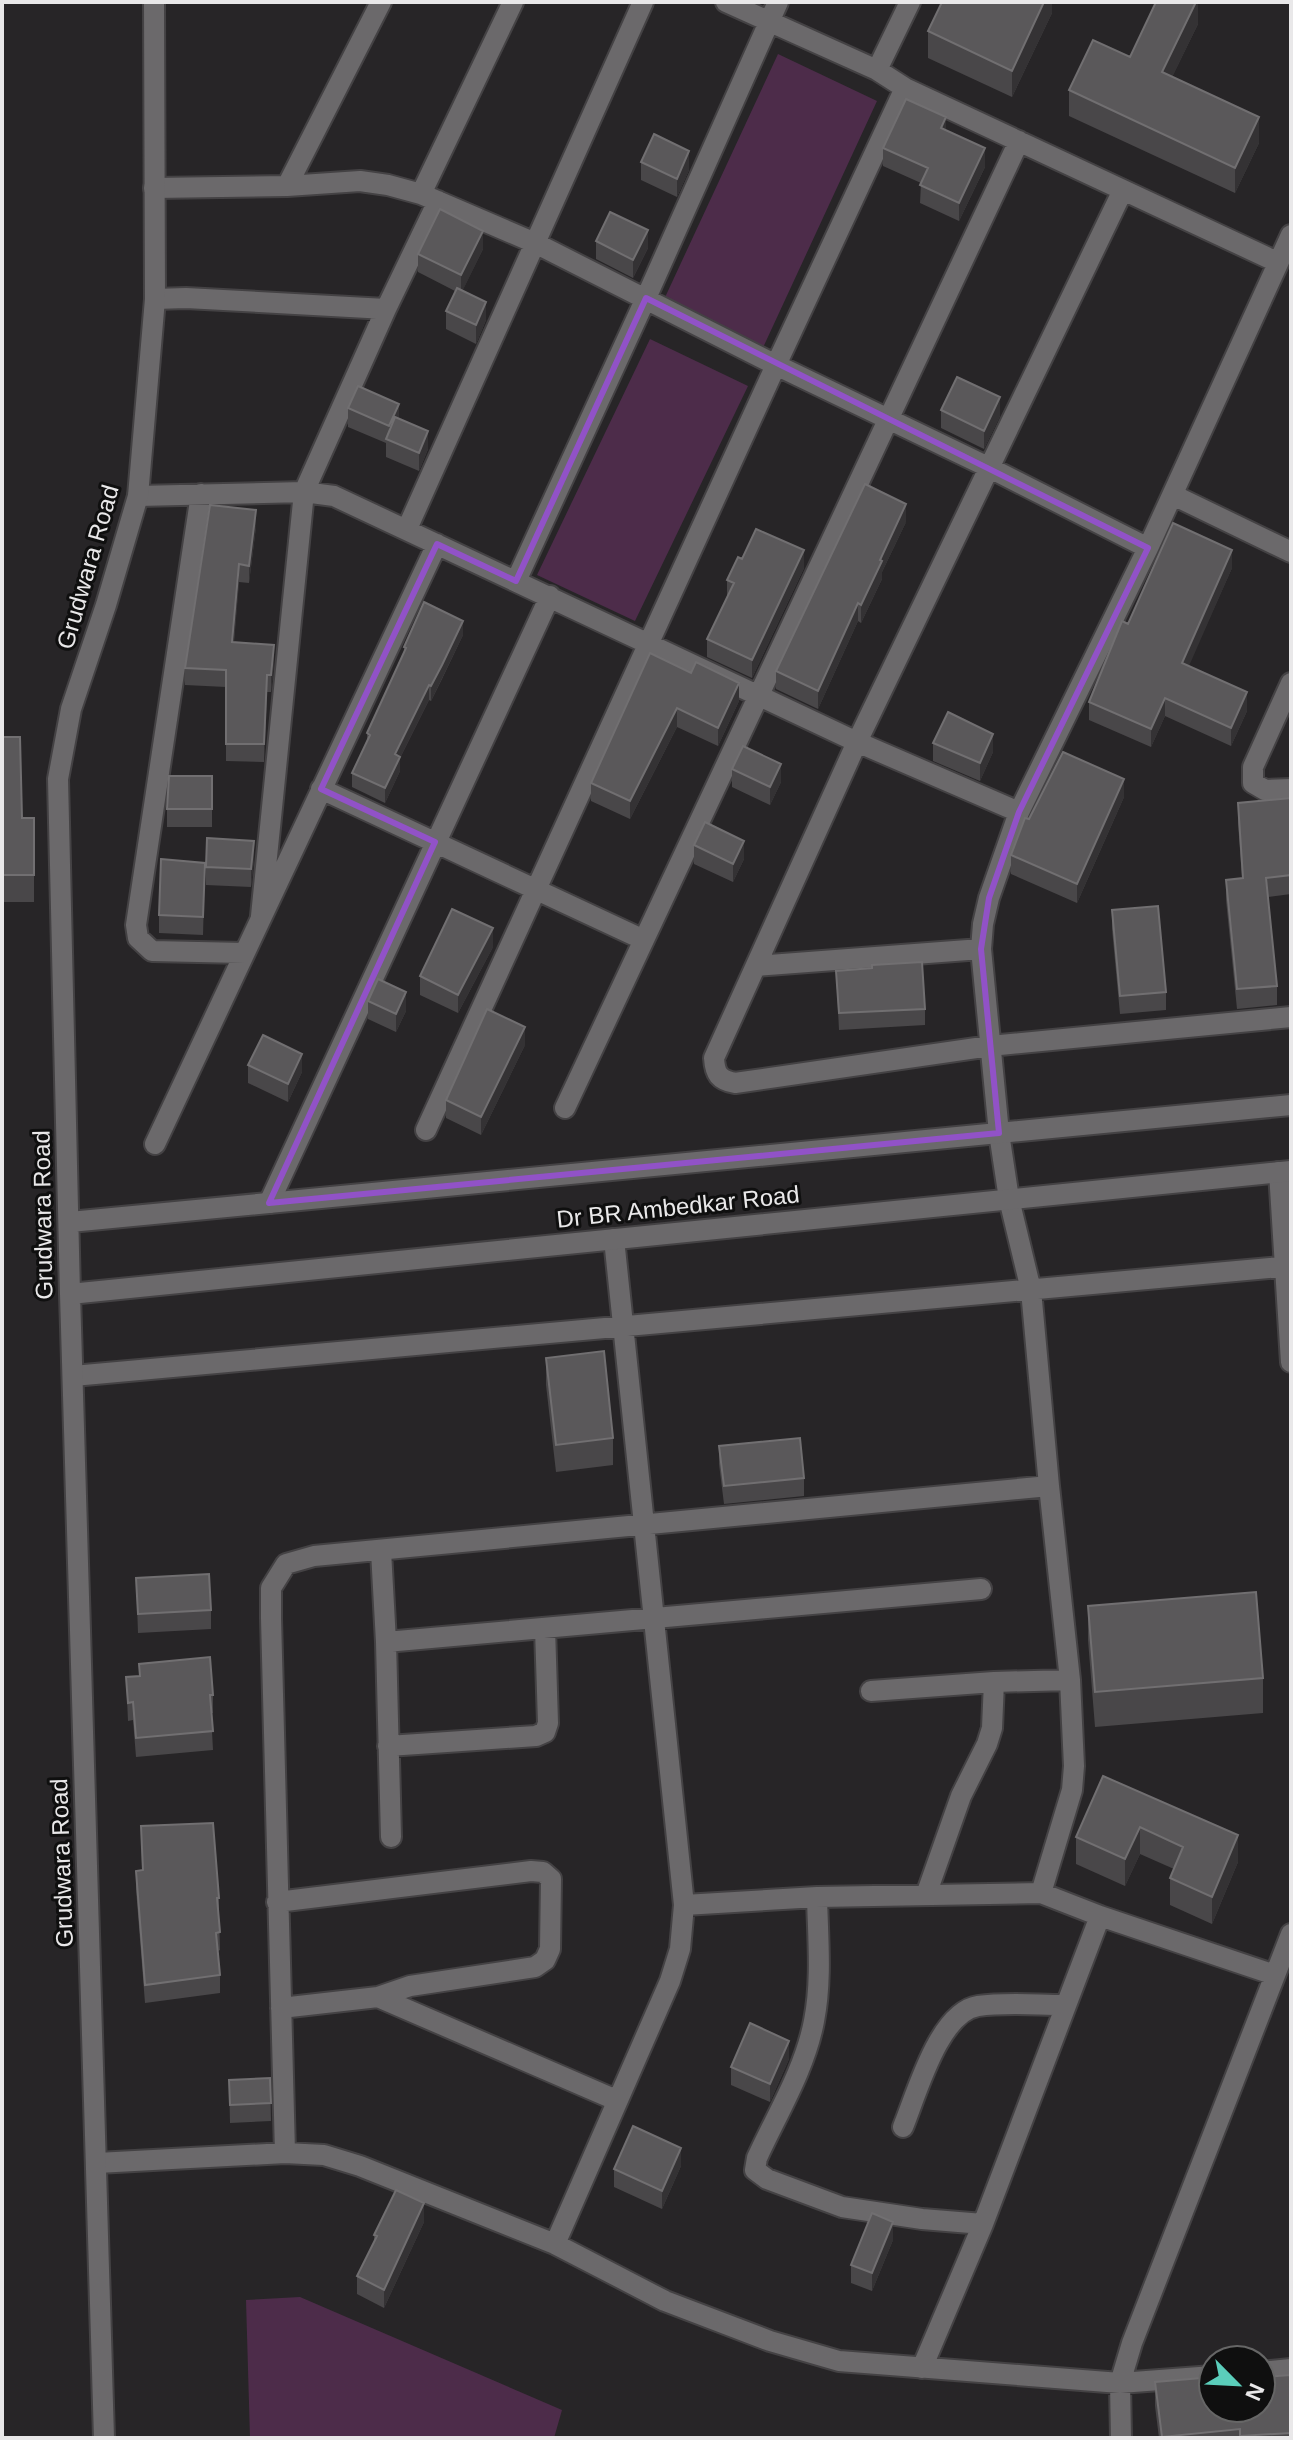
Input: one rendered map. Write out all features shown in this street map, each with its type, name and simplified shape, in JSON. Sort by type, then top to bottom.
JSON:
[{"type":"street","name":"Grudwara Road","points":[[104,2438],[58,779],[71,709],[138,496],[155,299],[154,2]]},
{"type":"street","points":[[287,186],[381,2]]},
{"type":"street","points":[[261,916],[304,492],[386,309],[429,198],[513,2]]},
{"type":"street","points":[[407,529],[643,2]]},
{"type":"street","points":[[726,2],[774,11],[905,88],[1277,262]]},
{"type":"street","points":[[877,70],[910,2]]},
{"type":"street","points":[[516,581],[774,11]]},
{"type":"street","points":[[426,1130],[905,88]]},
{"type":"street","points":[[565,1108],[1019,141]]},
{"type":"street","points":[[154,188],[287,186],[360,181],[388,185],[429,198],[535,243],[1148,548]]},
{"type":"street","points":[[1123,190],[857,742],[714,1058],[715,1073],[723,1081],[735,1083],[990,1046],[1291,1017]]},
{"type":"street","points":[[1041,1893],[1072,1790],[1074,1766],[1070,1680],[1031,1290],[1009,1199],[999,1133],[981,949],[983,924],[1019,812],[1173,495],[1291,235]]},
{"type":"street","points":[[155,299],[386,309]]},
{"type":"street","points":[[138,496],[304,492],[334,496],[857,742],[1019,812]]},
{"type":"street","points":[[201,494],[136,925],[138,938],[152,951],[244,953]]},
{"type":"street","points":[[1173,495],[1291,552]]},
{"type":"street","points":[[155,1144],[437,544]]},
{"type":"street","points":[[269,1203],[550,596]]},
{"type":"street","points":[[1291,683],[1253,767],[1253,783],[1265,790],[1291,789]]},
{"type":"street","points":[[321,789],[644,940]]},
{"type":"street","points":[[756,966],[981,949]]},
{"type":"street","name":"Dr BR Ambedkar Road","points":[[70,1222],[1291,1105]]},
{"type":"street","points":[[1285,1172],[1291,1362]]},
{"type":"street","name":"Dr BR Ambedkar Road","points":[[70,1294],[1285,1172]]},
{"type":"street","points":[[555,2244],[670,1981],[680,1949],[684,1905],[614,1239]]},
{"type":"street","points":[[73,1376],[1288,1267]]},
{"type":"street","points":[[285,2153],[271,1588],[286,1564],[314,1556],[1049,1486]]},
{"type":"street","points":[[381,1551],[391,1837]]},
{"type":"street","points":[[386,1642],[981,1589]]},
{"type":"street","points":[[388,1746],[536,1736],[545,1732],[548,1723],[545,1628]]},
{"type":"street","points":[[871,1691],[1070,1680]]},
{"type":"street","points":[[926,1895],[961,1796],[987,1744],[992,1728],[994,1682]]},
{"type":"street","points":[[277,1902],[531,1871],[543,1872],[551,1879],[550,1949],[545,1960],[535,1967],[410,1986],[378,1997],[281,2008]]},
{"type":"street","points":[[684,1905],[817,1897],[1041,1893],[1275,1975]]},
{"type":"street","points":[[817,1897],[819,1982],[814,2022],[805,2055],[757,2158],[755,2170],[767,2179],[842,2207],[983,2224]]},
{"type":"street","points":[[922,2368],[983,2224],[1100,1916]]},
{"type":"street","points":[[1121,2438],[1120,2383],[1132,2343],[1291,1934]]},
{"type":"street","points":[[378,1997],[616,2100]]},
{"type":"street","points":[[903,2127],[945,2027],[960,2012],[977,2006],[1065,2005]]},
{"type":"street","points":[[97,2163],[285,2153],[324,2155],[360,2166],[555,2244],[665,2301],[770,2341],[839,2361],[1120,2383],[1197,2377]]},
{"type":"highlighted area","points":[[646,298],[1148,548],[1019,812],[989,898],[981,949],[999,1133],[269,1203],[435,842],[321,789],[437,544],[516,581]]},
{"type":"shaded area","points":[[778,54],[877,101],[761,352],[661,306]]},
{"type":"shaded area","points":[[650,339],[748,386],[635,621],[537,575]]},
{"type":"shaded area","points":[[300,2297],[562,2410],[554,2438],[250,2438],[246,2300]]},
{"type":"building","points":[[942,2],[1044,2],[1012,71],[928,31]]},
{"type":"building","points":[[1156,2],[1196,2],[1162,72],[1259,117],[1235,168],[1069,90],[1093,40],[1130,57]]},
{"type":"building","points":[[906,99],[946,117],[941,128],[985,148],[959,203],[920,185],[928,168],[883,148]]},
{"type":"building","points":[[654,134],[689,151],[677,179],[641,162]]},
{"type":"building","points":[[440,209],[483,231],[461,275],[418,254]]},
{"type":"building","points":[[610,212],[648,230],[633,260],[596,241]]},
{"type":"building","points":[[457,288],[486,302],[476,325],[446,311]]},
{"type":"building","points":[[957,377],[1000,397],[984,431],[941,410]]},
{"type":"building","points":[[358,386],[399,404],[389,426],[348,408]]},
{"type":"building","points":[[395,417],[428,431],[419,453],[386,439]]},
{"type":"building","points":[[865,484],[906,504],[882,561],[861,605],[858,603],[818,691],[776,671]]},
{"type":"building","points":[[210,505],[256,510],[249,566],[239,564],[232,642],[274,645],[271,675],[267,675],[264,744],[226,744],[226,670],[185,668]]},
{"type":"building","points":[[1173,523],[1232,550],[1182,663],[1247,692],[1231,728],[1165,698],[1151,729],[1089,702],[1122,621],[1128,624]]},
{"type":"building","points":[[756,529],[804,550],[752,660],[707,639],[734,583],[727,580],[738,557],[742,559]]},
{"type":"building","points":[[424,602],[463,621],[395,754],[400,757],[385,788],[352,773]]},
{"type":"building","points":[[650,653],[691,673],[696,662],[739,683],[718,728],[677,708],[630,801],[591,783]]},
{"type":"building","points":[[948,712],[993,734],[980,763],[933,743]]},
{"type":"building","points":[[2,737],[20,737],[22,818],[34,818],[34,875],[2,875]]},
{"type":"building","points":[[743,746],[781,764],[770,787],[732,769]]},
{"type":"building","points":[[1063,752],[1124,779],[1077,884],[1011,855],[1025,818],[1029,819]]},
{"type":"building","points":[[169,776],[212,776],[212,809],[167,809]]},
{"type":"building","points":[[1291,798],[1291,875],[1266,878],[1277,986],[1237,989],[1226,880],[1243,878],[1238,803]]},
{"type":"building","points":[[705,822],[744,841],[733,864],[694,845]]},
{"type":"building","points":[[207,838],[254,841],[251,869],[206,867]]},
{"type":"building","points":[[161,859],[205,863],[203,917],[159,915]]},
{"type":"building","points":[[1158,906],[1166,992],[1120,996],[1112,910]]},
{"type":"building","points":[[452,909],[493,928],[458,995],[420,976]]},
{"type":"building","points":[[922,962],[925,1009],[839,1013],[836,971]]},
{"type":"building","points":[[378,979],[406,992],[396,1014],[368,1001]]},
{"type":"building","points":[[487,1009],[525,1027],[481,1117],[446,1100]]},
{"type":"building","points":[[263,1035],[302,1054],[288,1084],[248,1065]]},
{"type":"building","points":[[604,1351],[613,1438],[556,1445],[546,1358]]},
{"type":"building","points":[[800,1438],[804,1478],[724,1486],[719,1446]]},
{"type":"building","points":[[209,1574],[211,1610],[138,1614],[136,1578]]},
{"type":"building","points":[[1256,1592],[1263,1678],[1095,1692],[1088,1606]]},
{"type":"building","points":[[210,1657],[213,1731],[136,1738],[133,1702],[128,1703],[126,1677],[140,1676],[139,1664]]},
{"type":"building","points":[[1103,1776],[1238,1835],[1212,1897],[1170,1878],[1183,1847],[1140,1827],[1125,1859],[1076,1837]]},
{"type":"building","points":[[213,1823],[219,1898],[220,1932],[216,1933],[220,1975],[145,1985],[136,1871],[143,1870],[141,1826]]},
{"type":"building","points":[[750,2023],[789,2041],[770,2084],[731,2067]]},
{"type":"building","points":[[270,2078],[271,2103],[230,2105],[229,2080]]},
{"type":"building","points":[[633,2126],[681,2148],[662,2191],[614,2169]]},
{"type":"building","points":[[396,2190],[424,2203],[384,2290],[357,2276]]},
{"type":"building","points":[[872,2213],[893,2222],[872,2273],[851,2265]]},
{"type":"building","points":[[1291,2375],[1291,2433],[1240,2436],[1240,2429],[1162,2437],[1155,2382],[1197,2378],[1197,2424],[1277,2424],[1277,2376]]}]
